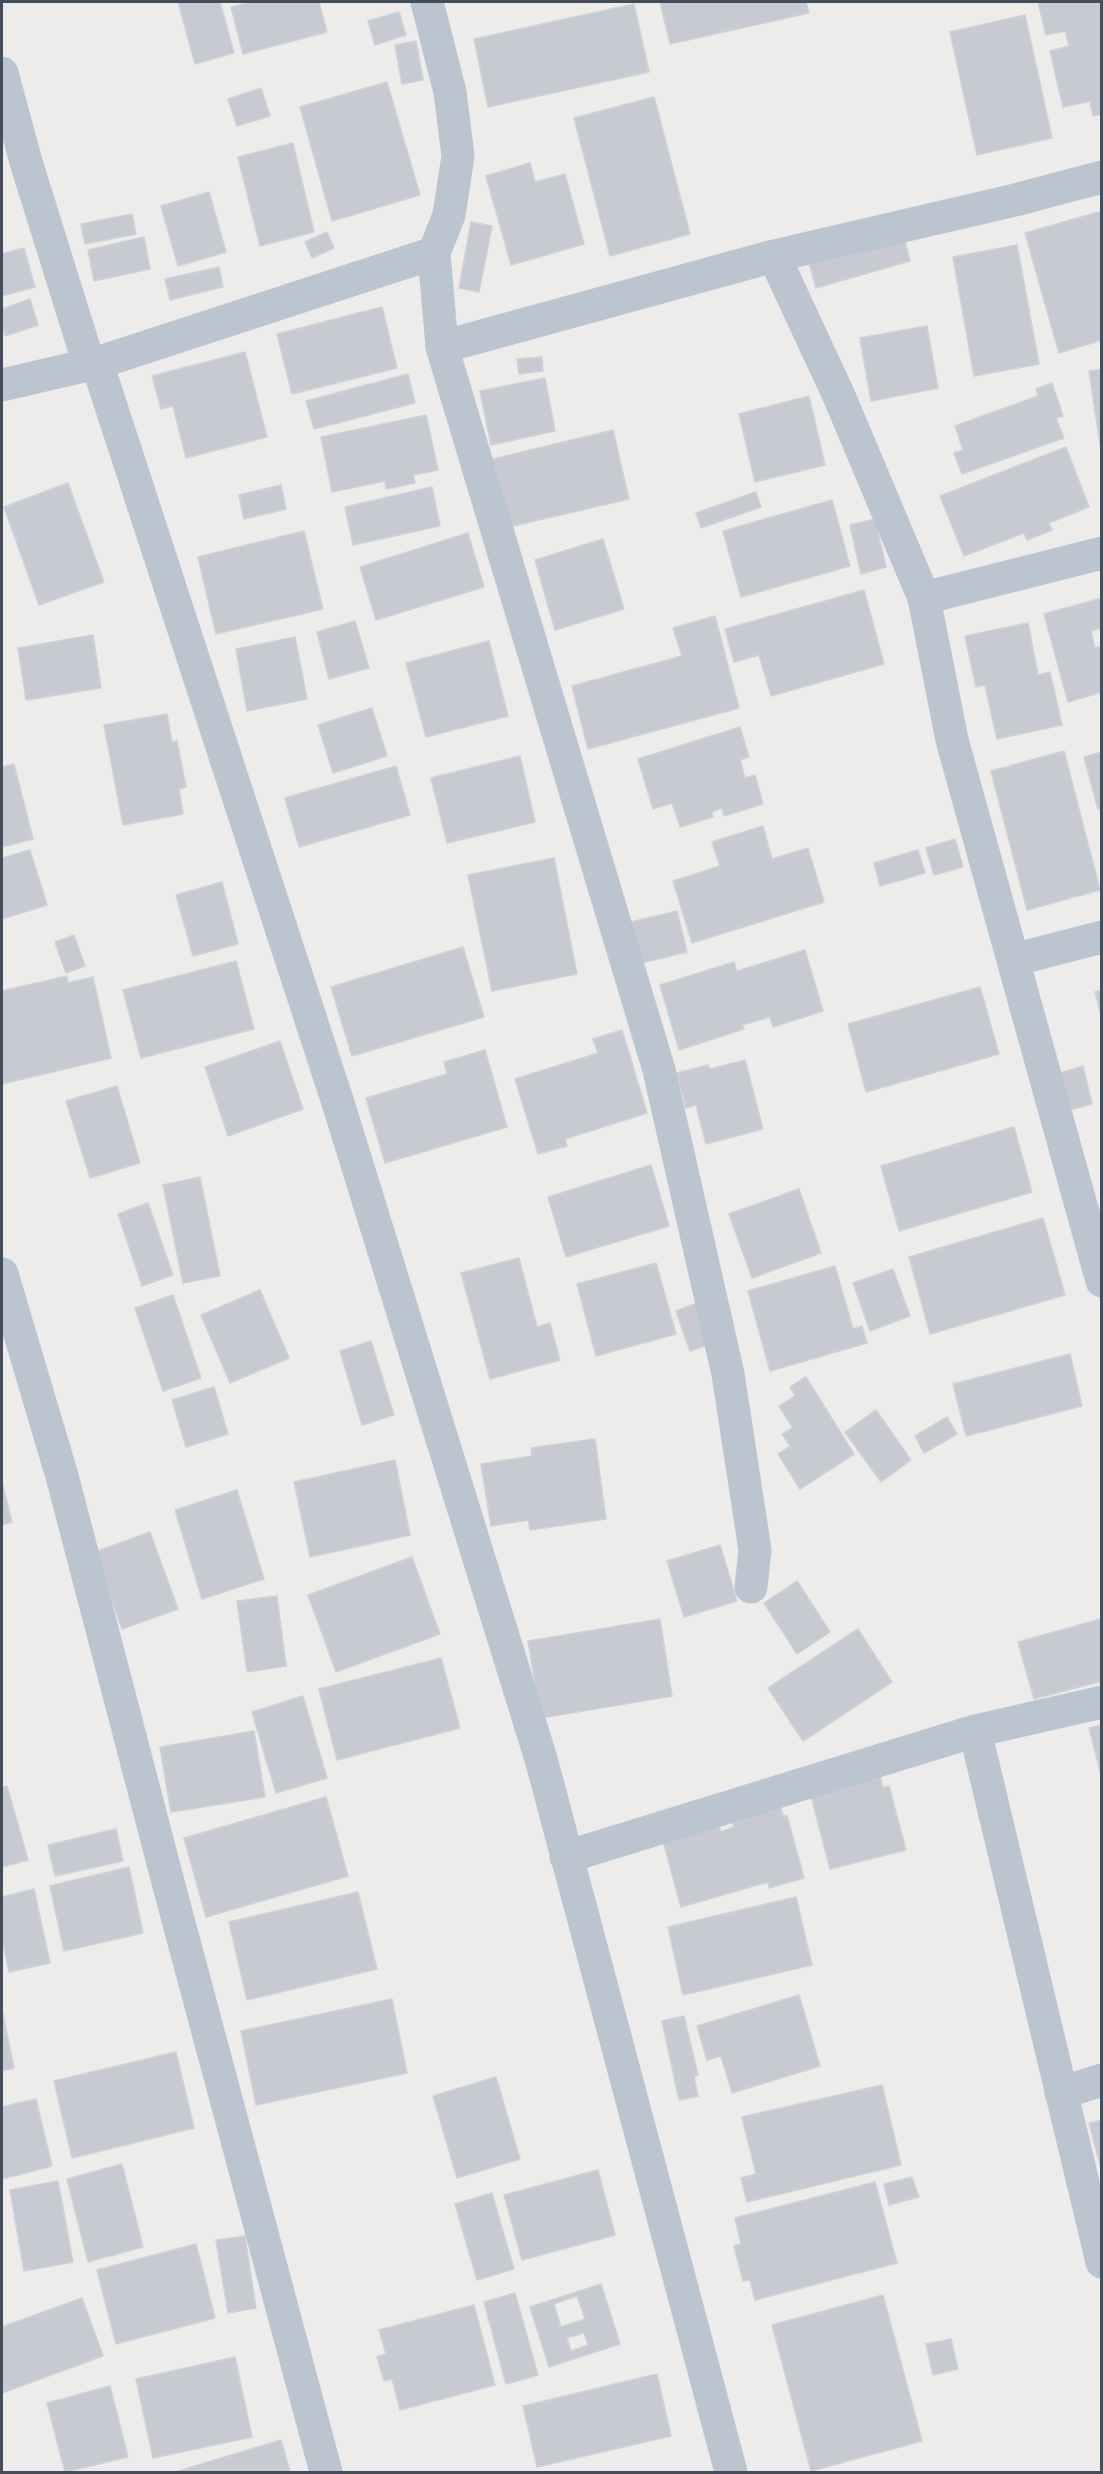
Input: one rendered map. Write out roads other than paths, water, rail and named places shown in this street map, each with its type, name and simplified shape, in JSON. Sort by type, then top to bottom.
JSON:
[{"type":"street","points":[[427,2],[450,92],[458,156],[449,215],[434,253],[442,347],[659,1070],[729,1374],[755,1550],[751,1587]]},
{"type":"street","points":[[2,72],[26,162],[339,1106],[541,1760],[731,2472]]},
{"type":"street","points":[[442,347],[774,256],[1015,200],[1101,177]]},
{"type":"street","points":[[2,385],[93,364],[434,253]]},
{"type":"street","points":[[774,256],[839,396],[924,598],[952,740],[1101,1281]]},
{"type":"street","points":[[924,598],[1101,553]]},
{"type":"street","points":[[1013,960],[1101,938]]},
{"type":"street","points":[[2,1274],[62,1476],[326,2472]]},
{"type":"street","points":[[566,1857],[975,1731],[1101,1702]]},
{"type":"street","points":[[975,1731],[1101,2262]]},
{"type":"street","points":[[1061,2093],[1101,2080]]}]
